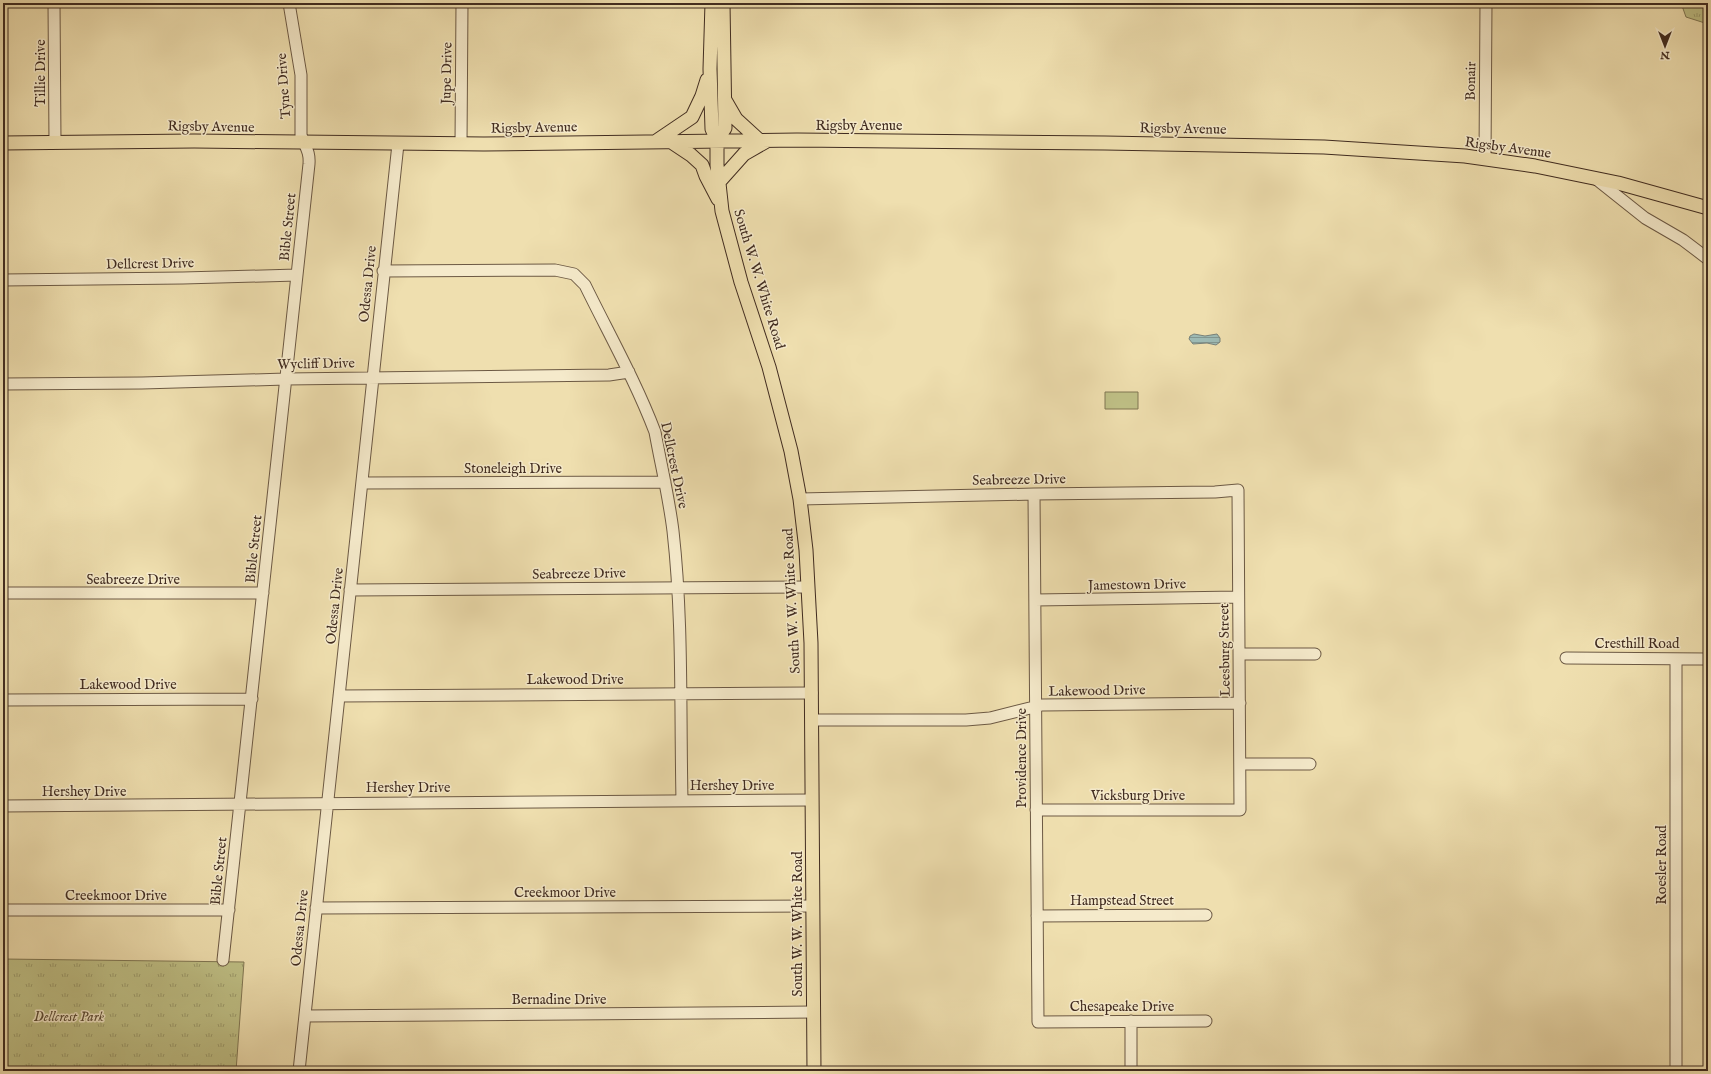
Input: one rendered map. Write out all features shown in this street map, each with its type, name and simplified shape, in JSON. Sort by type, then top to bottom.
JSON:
[{"type":"main road","name":"South W. W. White Road","points":[[712,3],[710,75],[712,129],[717,140],[717,165],[721,205],[726,231],[769,367],[791,451],[800,499],[806,550],[812,693],[814,1071]]},
{"type":"main road","name":"South W. W. White Road","points":[[717,140],[725,128],[723,3]]},
{"type":"main road","points":[[656,142],[692,117],[710,75],[725,82]]},
{"type":"main road","points":[[719,182],[744,154],[765,141],[736,119],[725,100]]},
{"type":"main road","name":"Rigsby Avenue","points":[[3,143],[194,141],[461,144],[717,140],[1090,142],[1324,148],[1427,153],[1484,158],[1535,166],[1596,179],[1708,208]]},
{"type":"main road","points":[[670,141],[691,155],[702,165],[721,205]]},
{"type":"street","name":"Tillie Drive","points":[[54,3],[55,142]]},
{"type":"street","name":"Tyne Drive","points":[[289,3],[301,75],[301,135],[304,143]]},
{"type":"street","name":"Jupe Drive","points":[[461,144],[462,3]]},
{"type":"street","name":"Bonair","points":[[1484,158],[1486,3]]},
{"type":"street","name":"Bible Street","points":[[223,960],[309,164],[308,150],[304,143]]},
{"type":"street","name":"Odessa Drive","points":[[299,1071],[362,483],[383,271],[398,144]]},
{"type":"street","points":[[1596,179],[1645,218],[1683,240],[1708,259]]},
{"type":"street","name":"Dellcrest Drive","points":[[383,271],[555,270],[574,274],[585,286],[628,372],[655,432],[665,482],[673,530],[678,588],[682,800]]},
{"type":"street","name":"Dellcrest Drive","points":[[3,280],[297,275]]},
{"type":"street","name":"Wycliff Drive","points":[[3,384],[142,383],[286,378],[609,375],[628,372]]},
{"type":"street","name":"Stoneleigh Drive","points":[[362,483],[665,482]]},
{"type":"street","name":"Seabreeze Drive","points":[[800,499],[1215,492],[1238,490]]},
{"type":"street","name":"Leesburg Street","points":[[1238,490],[1240,810]]},
{"type":"street","name":"Providence Drive","points":[[1034,494],[1038,1022]]},
{"type":"street","name":"Seabreeze Drive","points":[[350,590],[808,587]]},
{"type":"street","name":"Seabreeze Drive","points":[[3,593],[263,593]]},
{"type":"street","name":"Jamestown Drive","points":[[1035,600],[1238,597]]},
{"type":"street","points":[[1239,654],[1315,654]]},
{"type":"street","name":"Cresthill Road","points":[[1566,658],[1708,659]]},
{"type":"street","name":"Roesler Road","points":[[1676,658],[1676,1071]]},
{"type":"street","name":"Lakewood Drive","points":[[339,696],[812,693]]},
{"type":"street","name":"Lakewood Drive","points":[[3,700],[252,699]]},
{"type":"street","name":"Lakewood Drive","points":[[812,720],[966,720],[990,718],[1036,706],[1240,703]]},
{"type":"street","points":[[1240,764],[1310,764]]},
{"type":"street","name":"Hershey Drive","points":[[3,806],[812,800]]},
{"type":"street","name":"Vicksburg Drive","points":[[1036,810],[1240,810]]},
{"type":"street","name":"Creekmoor Drive","points":[[316,908],[813,906]]},
{"type":"street","name":"Creekmoor Drive","points":[[3,910],[229,910]]},
{"type":"street","name":"Hampstead Street","points":[[1037,916],[1206,915]]},
{"type":"street","name":"Bernadine Drive","points":[[305,1016],[814,1012]]},
{"type":"street","points":[[1131,1021],[1131,1071]]},
{"type":"street","name":"Chesapeake Drive","points":[[1038,1022],[1206,1021]]},
{"type":"green space","points":[[1681,3],[1708,3],[1708,24],[1686,17]]},
{"type":"green space","points":[[1105,392],[1138,392],[1138,409],[1105,409]]},
{"type":"green space","name":"Dellcrest Park","points":[[3,959],[244,962],[236,1071],[3,1071]]},
{"type":"water","points":[[1194,334],[1205,336],[1217,334],[1220,338],[1220,342],[1216,345],[1207,343],[1193,344],[1189,339],[1190,336]]}]
